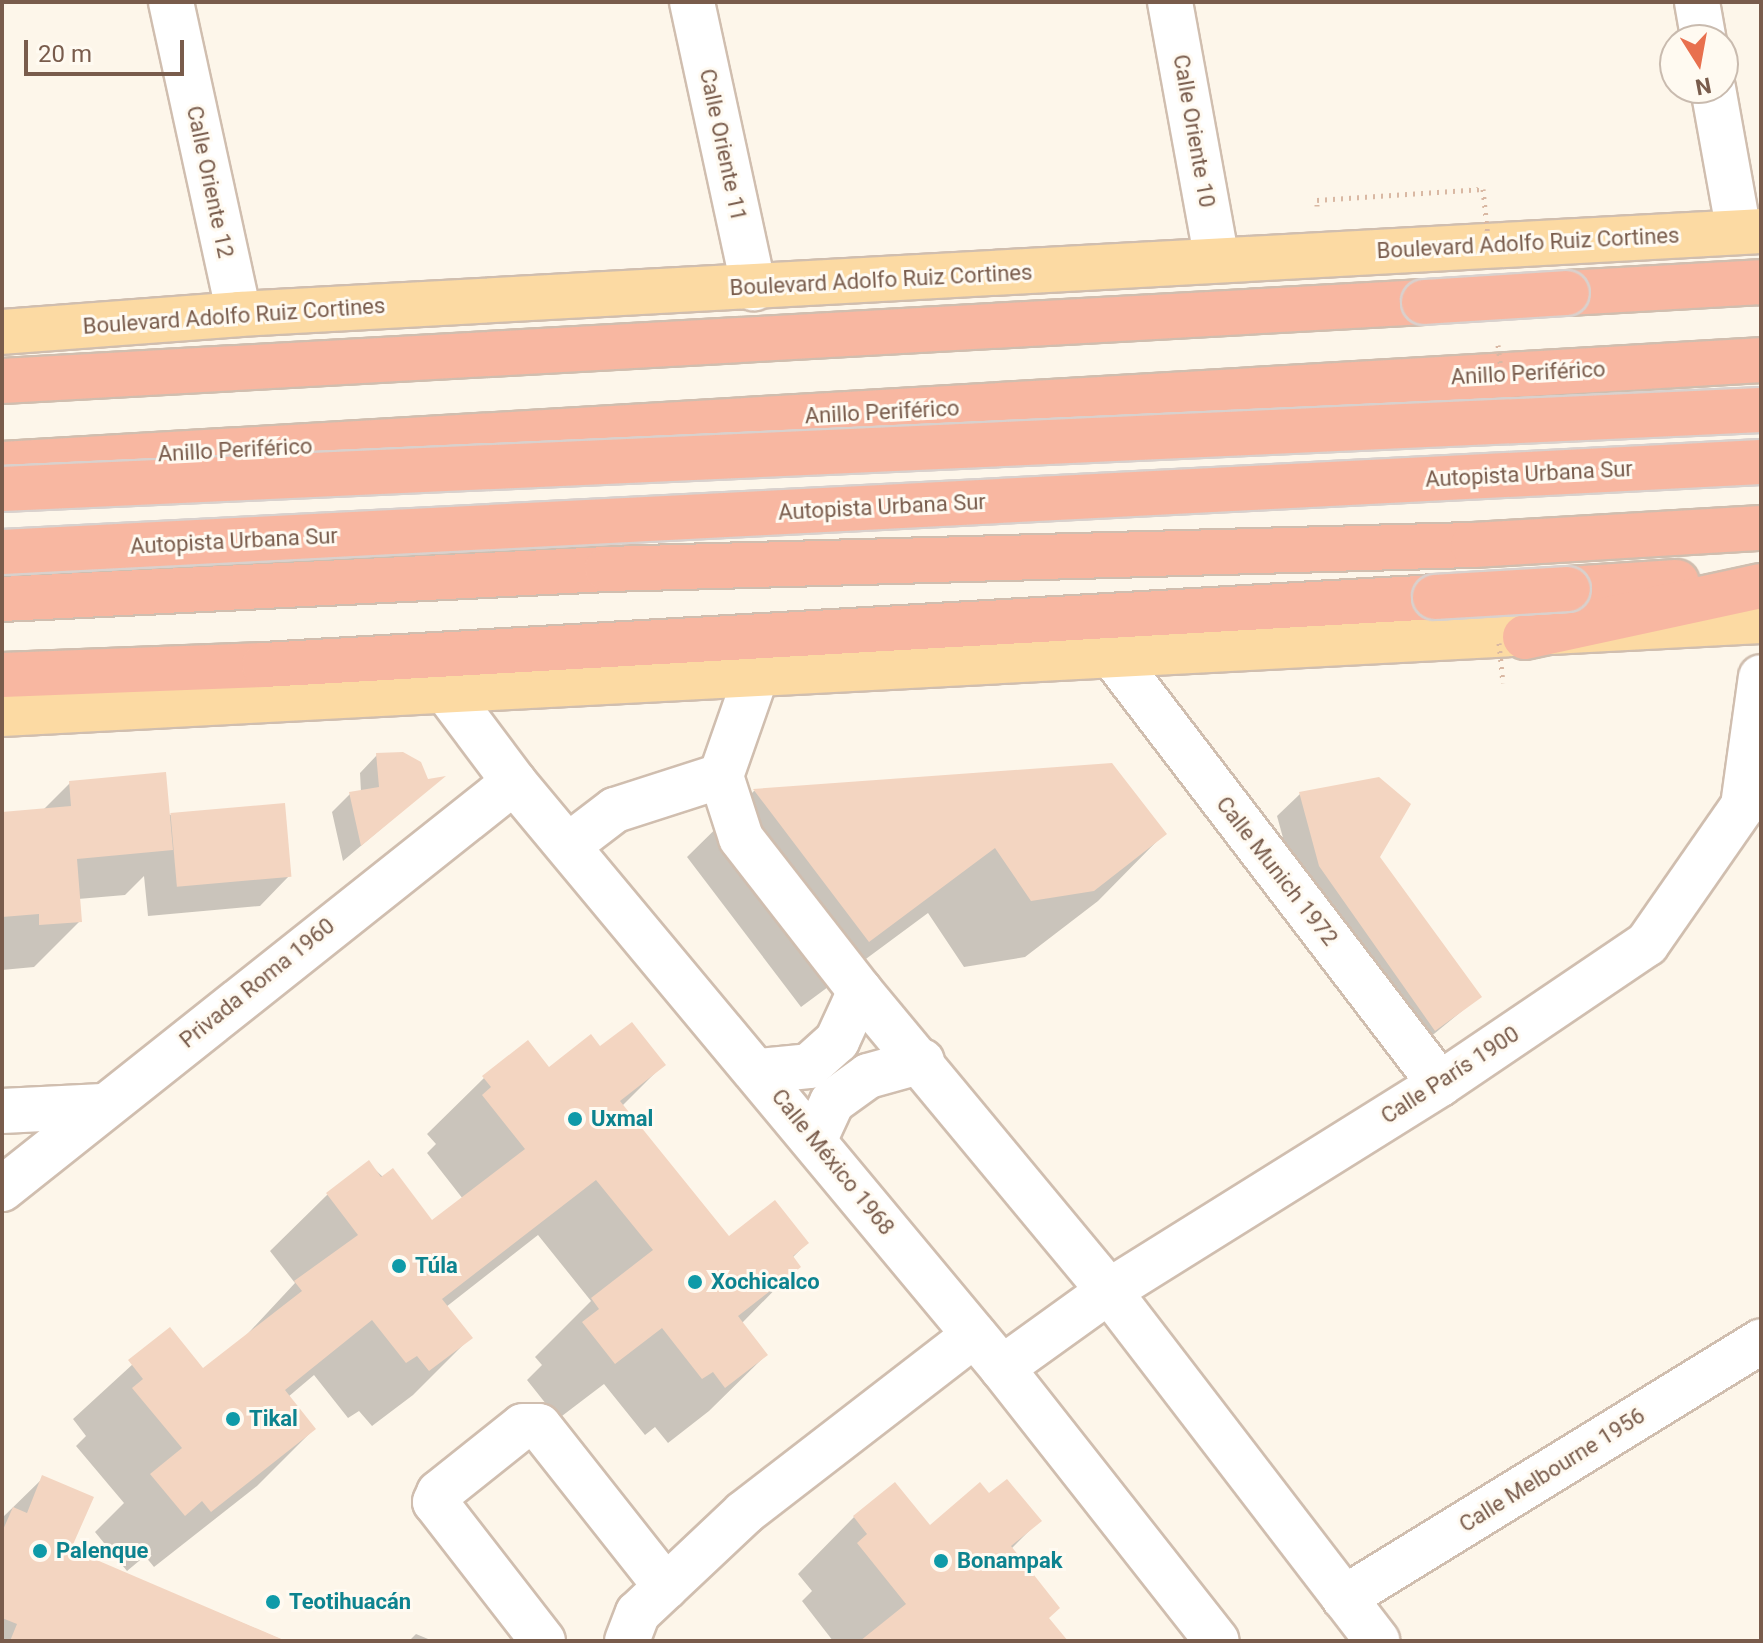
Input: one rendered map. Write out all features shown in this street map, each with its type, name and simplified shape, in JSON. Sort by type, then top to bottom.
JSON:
[{"type":"highway","points":[[2,381],[1761,282]]},
{"type":"highway","name":"Anillo Periférico","points":[[2,464],[1761,360]]},
{"type":"highway","points":[[2,489],[1761,410]]},
{"type":"highway","name":"Autopista Urbana Sur","points":[[2,552],[1761,462]]},
{"type":"highway","points":[[2,599],[592,570],[1442,546],[1761,528]]},
{"type":"highway","points":[[2,675],[264,665],[1761,576]]},
{"type":"highway","points":[[1525,637],[1761,586]]},
{"type":"main road","name":"Boulevard Adolfo Ruiz Cortines","points":[[2,332],[239,314],[1750,231]]},
{"type":"main road","points":[[2,714],[443,687],[1115,659],[1761,621]]},
{"type":"street","name":"Calle Oriente 12","points":[[171,2],[239,314]]},
{"type":"street","name":"Calle Oriente 11","points":[[692,2],[754,288]]},
{"type":"street","name":"Calle Oriente 10","points":[[1170,2],[1217,260]]},
{"type":"street","points":[[1697,2],[1701,24]]},
{"type":"street","points":[[1717,104],[1750,231]]},
{"type":"street","name":"Calle Munich 1972","points":[[1115,659],[1440,1084]]},
{"type":"street","points":[[757,673],[721,776],[741,838],[860,991],[922,1061],[1109,1291],[1378,1641]]},
{"type":"street","name":"Calle París 1900","points":[[1002,1368],[1109,1291],[1440,1084],[1647,944],[1743,806],[1761,677]]},
{"type":"street","name":"Calle México 1968","points":[[443,687],[514,782],[760,1071],[1002,1368],[1217,1641]]},
{"type":"street","points":[[569,845],[615,810],[721,776]]},
{"type":"street","name":"Privada Roma 1960","points":[[2,1189],[514,782]]},
{"type":"street","points":[[760,1071],[809,1066],[837,1041],[860,991]]},
{"type":"street","points":[[814,1141],[832,1102],[868,1076],[922,1061]]},
{"type":"street","points":[[2,1111],[103,1106]]},
{"type":"street","points":[[627,1641],[638,1613],[744,1513],[974,1335]]},
{"type":"street","name":"Calle Melbourne 1956","points":[[1344,1598],[1761,1341]]},
{"type":"street","points":[[543,1641],[435,1502],[439,1493],[523,1426],[539,1426],[666,1587]]},
{"type":"path","points":[[1317,200],[1483,189]]},
{"type":"building","points":[[403,752],[421,762],[428,779],[446,776],[361,846],[349,792],[379,787],[376,753]]},
{"type":"building","points":[[1112,763],[1167,834],[1094,891],[1031,901],[995,848],[869,942],[753,789]]},
{"type":"building","points":[[166,772],[173,850],[77,859],[82,922],[39,925],[39,914],[2,917],[2,812],[71,806],[69,781]]},
{"type":"building","points":[[1379,777],[1411,804],[1380,857],[1482,997],[1435,1031],[1319,866],[1299,792]]},
{"type":"building","points":[[285,803],[291,877],[177,887],[170,813]]},
{"type":"building","points":[[632,1022],[666,1065],[620,1101],[729,1236],[775,1200],[809,1243],[793,1256],[801,1267],[738,1316],[768,1355],[725,1388],[713,1372],[702,1379],[662,1328],[615,1364],[582,1322],[599,1309],[591,1298],[653,1250],[596,1180],[442,1299],[473,1338],[429,1371],[417,1356],[406,1363],[372,1320],[285,1390],[316,1429],[211,1512],[202,1501],[185,1516],[150,1474],[182,1448],[132,1388],[143,1379],[128,1360],[170,1327],[203,1368],[302,1291],[294,1281],[358,1235],[326,1193],[369,1160],[381,1177],[393,1168],[432,1220],[525,1149],[482,1095],[491,1087],[482,1076],[528,1040],[549,1067],[591,1034],[600,1046]]},
{"type":"building","name":"Palenque","points":[[42,1475],[94,1497],[71,1549],[286,1641],[10,1641],[17,1624],[2,1618],[2,1532],[13,1507],[27,1513]]},
{"type":"building","name":"Bonampak","points":[[1007,1479],[1042,1521],[1011,1546],[1060,1608],[1049,1618],[1068,1641],[860,1641],[906,1604],[857,1543],[867,1534],[853,1516],[895,1482],[930,1525],[980,1482],[989,1493]]},
{"type":"place","name":"Uxmal","points":[[575,1119]]},
{"type":"place","name":"Túla","points":[[399,1266]]},
{"type":"place","name":"Xochicalco","points":[[695,1282]]},
{"type":"place","name":"Tikal","points":[[233,1419]]},
{"type":"place","name":"Palenque","points":[[40,1551]]},
{"type":"place","name":"Bonampak","points":[[941,1561]]},
{"type":"place","name":"Teotihuacán","points":[[273,1602]]}]
